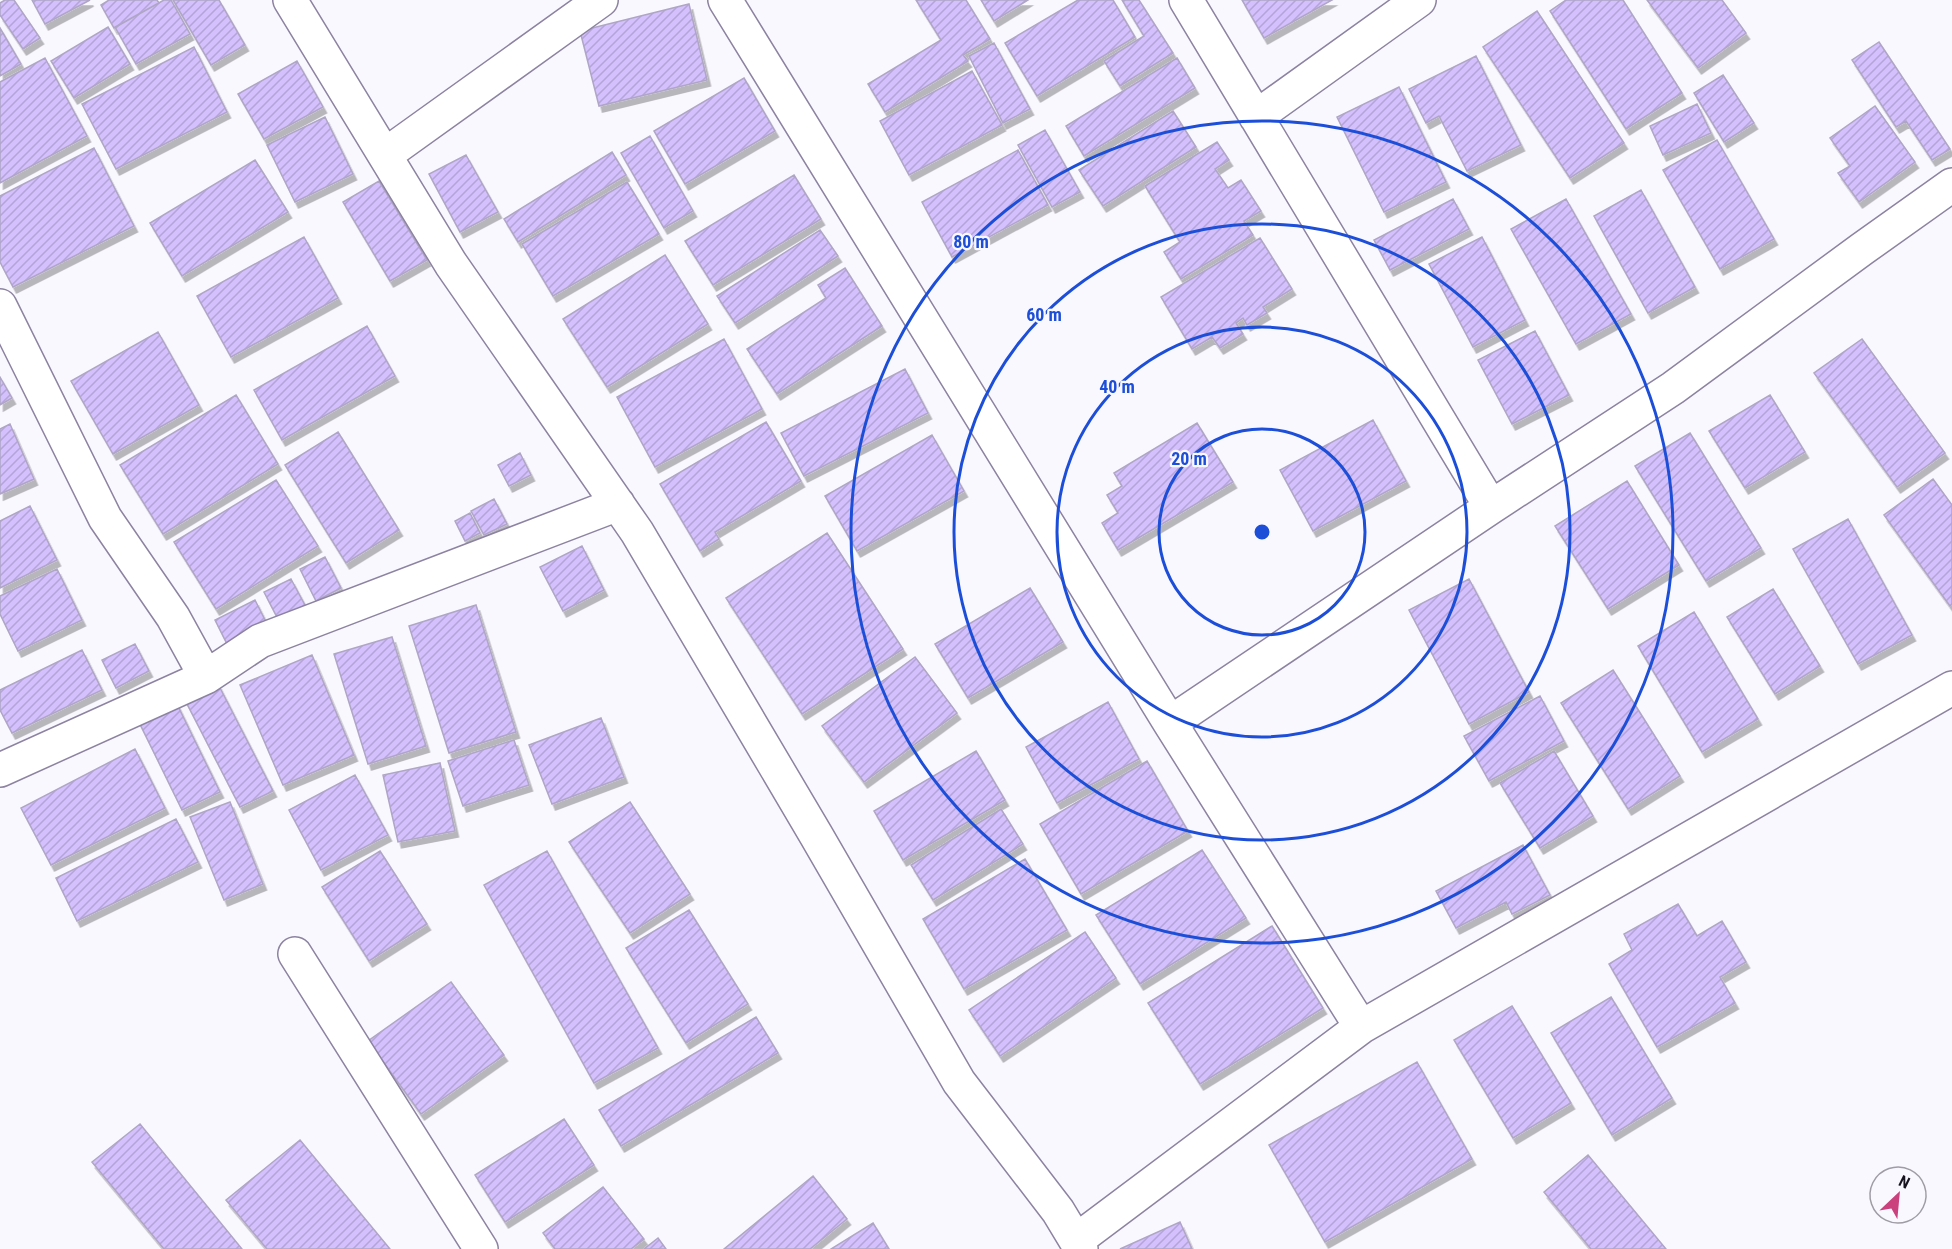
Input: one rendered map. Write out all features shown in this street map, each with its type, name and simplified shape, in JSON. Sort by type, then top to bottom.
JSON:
[{"type":"street","points":[[290,0],[452,264],[637,532],[959,1083],[1058,1211],[1079,1245],[1361,1027],[1952,688]]},
{"type":"street","points":[[385,155],[601,0]]},
{"type":"street","points":[[725,0],[1170,723],[1361,1027]]},
{"type":"street","points":[[1186,0],[1491,507]]},
{"type":"street","points":[[1256,117],[1419,0]]},
{"type":"street","points":[[1170,723],[1491,507],[1673,388],[1952,185]]},
{"type":"street","points":[[0,306],[105,518],[173,617],[206,677]]},
{"type":"street","points":[[0,770],[206,677],[260,641],[618,504]]},
{"type":"street","points":[[295,954],[481,1249]]},
{"type":"building","points":[[5,0],[14,0],[40,38],[23,49],[0,15],[0,3]]},
{"type":"building","points":[[32,0],[90,0],[45,24]]},
{"type":"building","points":[[109,0],[157,0],[159,3],[114,28],[101,5]]},
{"type":"building","points":[[164,0],[171,0],[190,34],[136,64],[115,27]]},
{"type":"building","points":[[173,0],[219,0],[245,45],[211,65]]},
{"type":"building","points":[[916,0],[966,0],[990,39],[963,55],[968,61],[885,112],[868,84],[941,40]]},
{"type":"building","points":[[981,0],[1028,0],[994,21]]},
{"type":"building","points":[[1078,0],[1113,0],[1135,37],[1037,96],[1005,43]]},
{"type":"building","points":[[1122,0],[1139,0],[1173,53],[1120,86],[1104,61],[1144,36]]},
{"type":"building","points":[[1242,0],[1332,0],[1264,38]]},
{"type":"building","points":[[1566,0],[1623,0],[1682,93],[1626,129],[1550,11]]},
{"type":"building","points":[[1647,0],[1722,0],[1746,33],[1698,68]]},
{"type":"building","points":[[689,4],[707,80],[599,106],[580,31]]},
{"type":"building","points":[[1537,11],[1624,143],[1570,178],[1483,47]]},
{"type":"building","points":[[108,27],[130,64],[74,98],[51,61]]},
{"type":"building","points":[[0,28],[21,64],[0,76]]},
{"type":"building","points":[[1879,42],[1950,149],[1932,160],[1906,121],[1896,127],[1852,60]]},
{"type":"building","points":[[994,43],[1030,109],[1003,123],[969,56]]},
{"type":"building","points":[[194,47],[227,112],[116,169],[82,104]]},
{"type":"building","points":[[1476,56],[1521,145],[1467,171],[1439,116],[1426,123],[1409,89]]},
{"type":"building","points":[[45,58],[87,136],[0,183],[0,82]]},
{"type":"building","points":[[1177,58],[1195,88],[1084,156],[1066,126]]},
{"type":"building","points":[[297,61],[323,107],[264,139],[238,94]]},
{"type":"building","points":[[972,71],[1002,125],[909,175],[880,121]]},
{"type":"building","points":[[1723,75],[1754,123],[1724,142],[1694,93]]},
{"type":"building","points":[[744,78],[775,131],[685,184],[654,131]]},
{"type":"building","points":[[1399,87],[1446,182],[1384,212],[1337,117]]},
{"type":"building","points":[[1697,104],[1711,133],[1663,155],[1650,126]]},
{"type":"building","points":[[1875,106],[1915,162],[1859,202],[1838,173],[1850,166],[1830,138]]},
{"type":"building","points":[[1173,111],[1196,147],[1103,206],[1079,170]]},
{"type":"building","points":[[325,117],[353,174],[295,202],[267,145]]},
{"type":"building","points":[[1045,130],[1080,192],[1052,207],[1018,145]]},
{"type":"building","points":[[650,136],[693,211],[664,228],[621,153]]},
{"type":"building","points":[[1717,140],[1774,239],[1720,269],[1663,170]]},
{"type":"building","points":[[1217,142],[1229,160],[1215,169],[1228,188],[1241,180],[1261,211],[1244,221],[1253,235],[1181,279],[1164,252],[1180,242],[1145,186]]},
{"type":"building","points":[[94,148],[134,226],[13,287],[0,262],[0,196]]},
{"type":"building","points":[[1018,150],[1048,205],[952,257],[922,202]]},
{"type":"building","points":[[612,152],[626,175],[518,242],[504,219]]},
{"type":"building","points":[[466,155],[498,212],[460,232],[429,174]]},
{"type":"building","points":[[255,160],[288,212],[182,276],[150,223]]},
{"type":"building","points":[[794,175],[821,219],[713,285],[685,241]]},
{"type":"building","points":[[379,181],[427,260],[390,281],[343,202]]},
{"type":"building","points":[[627,182],[659,234],[553,296],[522,244]]},
{"type":"building","points":[[1641,190],[1695,287],[1648,313],[1594,216]]},
{"type":"building","points":[[1453,199],[1469,229],[1390,270],[1374,240]]},
{"type":"building","points":[[1566,199],[1631,314],[1576,344],[1511,229]]},
{"type":"building","points":[[820,230],[838,256],[735,323],[717,296]]},
{"type":"building","points":[[304,237],[338,298],[231,357],[197,296]]},
{"type":"building","points":[[1482,237],[1525,320],[1473,347],[1429,264]]},
{"type":"building","points":[[1260,238],[1292,289],[1263,307],[1267,313],[1247,325],[1243,318],[1236,323],[1243,334],[1220,348],[1212,337],[1192,349],[1161,297]]},
{"type":"building","points":[[665,255],[708,324],[607,387],[563,319]]},
{"type":"building","points":[[845,268],[882,326],[777,394],[747,349],[826,298],[818,285]]},
{"type":"building","points":[[367,326],[395,376],[282,440],[254,390]]},
{"type":"building","points":[[1535,331],[1569,395],[1512,424],[1478,360]]},
{"type":"building","points":[[158,332],[199,405],[113,454],[71,381]]},
{"type":"building","points":[[724,339],[762,409],[655,467],[617,397]]},
{"type":"building","points":[[1862,339],[1945,453],[1897,487],[1814,373]]},
{"type":"building","points":[[905,369],[928,413],[804,476],[781,433]]},
{"type":"building","points":[[0,377],[12,398],[0,405]]},
{"type":"building","points":[[236,395],[278,464],[163,534],[120,465]]},
{"type":"building","points":[[1770,395],[1805,452],[1745,488],[1709,431]]},
{"type":"building","points":[[1373,420],[1406,481],[1313,531],[1280,470]]},
{"type":"building","points":[[766,422],[801,481],[715,532],[719,539],[700,551],[660,484]]},
{"type":"building","points":[[1197,423],[1233,482],[1118,550],[1102,523],[1118,513],[1107,495],[1122,486],[1114,473]]},
{"type":"building","points":[[10,424],[34,479],[0,494],[0,429]]},
{"type":"building","points":[[338,432],[399,530],[346,563],[285,465]]},
{"type":"building","points":[[1690,433],[1761,548],[1706,581],[1635,466]]},
{"type":"building","points":[[932,435],[964,491],[857,551],[825,496]]},
{"type":"building","points":[[520,453],[531,475],[509,486],[498,465]]},
{"type":"building","points":[[1933,479],[1952,505],[1952,604],[1950,606],[1884,515]]},
{"type":"building","points":[[276,480],[318,546],[216,609],[174,542]]},
{"type":"building","points":[[1627,481],[1679,565],[1608,609],[1555,526]]},
{"type":"building","points":[[494,499],[507,524],[484,535],[471,511]]},
{"type":"building","points":[[30,506],[57,560],[0,588],[0,521]]},
{"type":"building","points":[[470,513],[480,533],[465,541],[455,521]]},
{"type":"building","points":[[1848,519],[1912,635],[1858,664],[1793,549]]},
{"type":"building","points":[[827,533],[903,649],[802,714],[726,598]]},
{"type":"building","points":[[582,546],[604,590],[563,611],[540,567]]},
{"type":"building","points":[[325,557],[341,588],[316,601],[300,569]]},
{"type":"building","points":[[57,569],[82,620],[18,651],[0,614],[0,596]]},
{"type":"building","points":[[291,579],[307,609],[280,623],[264,592]]},
{"type":"building","points":[[1469,579],[1529,692],[1469,724],[1409,610]]},
{"type":"building","points":[[1030,588],[1063,642],[968,698],[935,644]]},
{"type":"building","points":[[1773,589],[1820,666],[1775,694],[1727,617]]},
{"type":"building","points":[[255,600],[267,624],[227,644],[215,620]]},
{"type":"building","points":[[476,605],[516,732],[449,753],[409,626]]},
{"type":"building","points":[[1694,612],[1758,719],[1702,752],[1638,646]]},
{"type":"building","points":[[392,637],[426,746],[368,764],[334,654]]},
{"type":"building","points":[[135,644],[149,671],[116,688],[102,660]]},
{"type":"building","points":[[82,650],[102,690],[12,733],[0,710],[0,690]]},
{"type":"building","points":[[312,655],[354,755],[283,785],[240,685]]},
{"type":"building","points":[[915,657],[957,713],[864,782],[822,726]]},
{"type":"building","points":[[1613,670],[1680,776],[1628,809],[1561,703]]},
{"type":"building","points":[[218,684],[273,791],[240,807],[185,700]]},
{"type":"building","points":[[173,696],[220,792],[182,810],[135,714]]},
{"type":"building","points":[[1540,696],[1564,741],[1489,781],[1464,736]]},
{"type":"building","points":[[1108,702],[1139,759],[1057,803],[1026,747]]},
{"type":"building","points":[[601,718],[624,777],[552,804],[529,745]]},
{"type":"building","points":[[514,740],[529,785],[463,806],[448,761]]},
{"type":"building","points":[[135,749],[165,808],[51,865],[21,808]]},
{"type":"building","points":[[976,751],[1005,800],[903,860],[874,811]]},
{"type":"building","points":[[1554,751],[1593,816],[1540,848],[1500,783]]},
{"type":"building","points":[[1147,761],[1188,831],[1081,894],[1040,824]]},
{"type":"building","points":[[440,763],[455,831],[398,842],[383,775]]},
{"type":"building","points":[[355,775],[388,835],[321,870],[289,810]]},
{"type":"building","points":[[230,802],[263,884],[224,900],[190,817]]},
{"type":"building","points":[[630,802],[690,894],[630,933],[569,842]]},
{"type":"building","points":[[1001,809],[1023,844],[933,900],[911,865]]},
{"type":"building","points":[[176,819],[198,862],[77,921],[56,878]]},
{"type":"building","points":[[1523,845],[1550,895],[1512,914],[1506,902],[1456,928],[1436,891]]},
{"type":"building","points":[[1202,850],[1246,918],[1140,984],[1096,915]]},
{"type":"building","points":[[380,851],[427,924],[369,961],[322,887]]},
{"type":"building","points":[[547,851],[658,1048],[594,1083],[484,885]]},
{"type":"building","points":[[1025,859],[1067,930],[964,989],[923,919]]},
{"type":"building","points":[[1678,904],[1697,936],[1722,921],[1746,962],[1720,977],[1735,1003],[1657,1047],[1609,964],[1632,950],[1624,934]]},
{"type":"building","points":[[689,910],[748,1004],[686,1043],[626,948]]},
{"type":"building","points":[[1272,926],[1323,1008],[1200,1084],[1148,1003]]},
{"type":"building","points":[[1085,932],[1116,978],[1000,1056],[969,1010]]},
{"type":"building","points":[[451,982],[504,1055],[421,1114],[368,1041]]},
{"type":"building","points":[[1611,997],[1672,1098],[1612,1135],[1551,1033]]},
{"type":"building","points":[[1512,1006],[1571,1103],[1513,1138],[1454,1040]]},
{"type":"building","points":[[756,1017],[778,1053],[621,1146],[599,1110]]},
{"type":"building","points":[[1417,1062],[1472,1159],[1325,1242],[1269,1145]]},
{"type":"building","points":[[564,1119],[594,1165],[505,1222],[475,1175]]},
{"type":"building","points":[[140,1124],[242,1249],[164,1249],[92,1162]]},
{"type":"building","points":[[300,1140],[390,1249],[267,1249],[226,1200]]},
{"type":"building","points":[[1588,1155],[1666,1249],[1591,1249],[1544,1192]]},
{"type":"building","points":[[813,1176],[847,1219],[810,1249],[724,1249]]},
{"type":"building","points":[[603,1187],[644,1239],[631,1249],[555,1249],[543,1233]]},
{"type":"building","points":[[1180,1222],[1192,1249],[1120,1249]]},
{"type":"building","points":[[873,1223],[889,1249],[831,1249]]},
{"type":"building","points":[[658,1238],[666,1249],[644,1249]]}]
